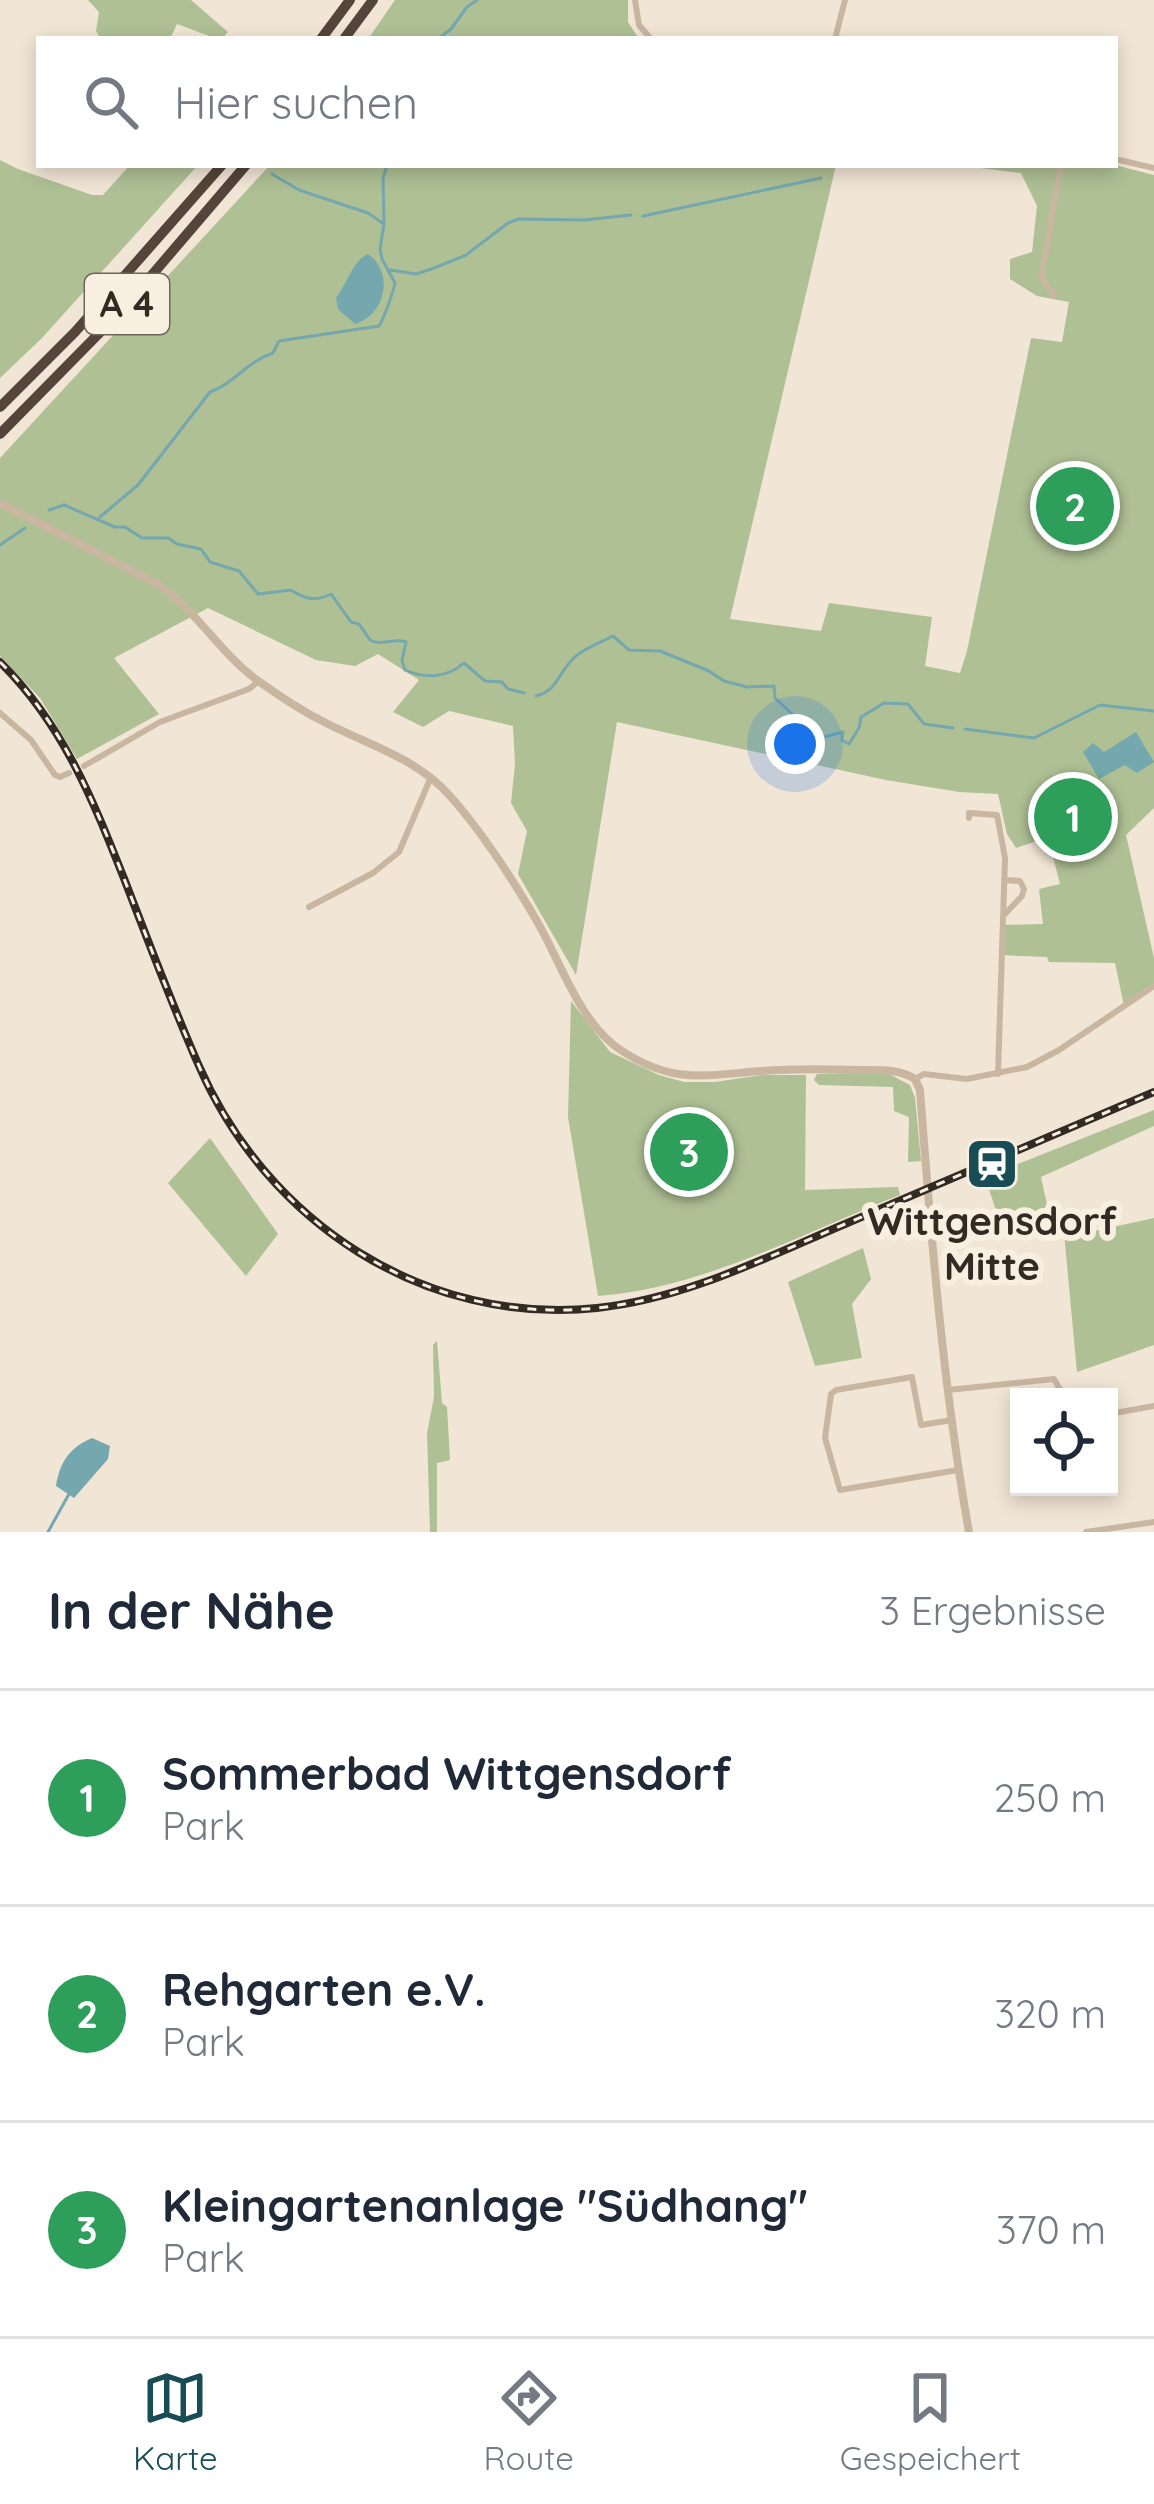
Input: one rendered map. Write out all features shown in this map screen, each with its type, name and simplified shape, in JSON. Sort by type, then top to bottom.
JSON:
[{"type":"highway","points":[[322,36],[350,0]]},
{"type":"highway","points":[[346,36],[373,0]]},
{"type":"highway","name":"A 4","points":[[0,407],[86,320],[219,168]]},
{"type":"highway","name":"A 4","points":[[0,434],[122,310],[243,168]]},
{"type":"street","points":[[635,0],[639,25],[648,36]]},
{"type":"street","points":[[836,36],[845,0]]},
{"type":"street","points":[[1118,160],[1154,169]]},
{"type":"street","points":[[1054,296],[1040,277],[1060,168]]},
{"type":"street","points":[[0,503],[159,585],[259,681],[298,708],[431,777],[484,841],[599,1030],[625,1053],[667,1071],[704,1078],[767,1070],[849,1069],[898,1072],[915,1079],[920,1090],[948,1390],[969,1532]]},
{"type":"street","points":[[83,766],[160,722],[259,681]]},
{"type":"street","points":[[2,717],[31,740],[55,775],[69,773]]},
{"type":"street","points":[[308,908],[373,873],[399,852],[431,777]]},
{"type":"street","points":[[969,818],[969,812],[997,814],[1003,846],[998,1074]]},
{"type":"street","points":[[1002,917],[1024,889],[1020,881],[1004,880]]},
{"type":"street","points":[[915,1079],[924,1074],[968,1078],[1027,1067],[1154,986]]},
{"type":"street","points":[[952,1420],[921,1425],[912,1377],[830,1394],[825,1438],[840,1490],[958,1469]]},
{"type":"street","points":[[948,1390],[1054,1379],[1059,1388]]},
{"type":"street","points":[[1118,1412],[1154,1406]]},
{"type":"street","points":[[1085,1532],[1154,1522]]},
{"type":"green space","points":[[88,0],[191,0],[228,32],[209,36],[177,24],[171,36],[99,36],[99,12]]},
{"type":"green space","points":[[395,0],[628,0],[628,22],[637,36],[370,36]]},
{"type":"green space","points":[[0,160],[92,195],[103,195],[127,168],[195,168],[42,338],[0,378]]},
{"type":"green space","points":[[1118,166],[1154,175],[1154,808],[1126,835],[1154,958],[1154,986],[1124,1006],[1115,963],[1000,955],[1001,925],[1043,924],[1039,889],[1060,884],[1048,837],[1016,848],[1007,834],[998,794],[886,780],[617,722],[576,975],[518,874],[527,831],[511,803],[513,726],[449,711],[423,727],[393,712],[419,680],[378,654],[355,666],[316,660],[208,608],[114,658],[159,714],[77,759],[40,698],[0,656],[0,458],[267,168],[835,168],[730,619],[821,631],[829,603],[932,617],[925,666],[960,673],[1031,338],[1062,342],[1069,302],[1037,296],[1010,279],[1010,259],[1032,252],[1037,206],[1021,173],[981,168]]},
{"type":"green space","points":[[571,1001],[610,1052],[659,1075],[684,1082],[715,1082],[806,1075],[805,1190],[898,1187],[900,1195],[714,1271],[598,1296],[568,1117]]},
{"type":"green space","points":[[817,1074],[889,1074],[910,1085],[921,1161],[908,1162],[909,1117],[894,1111],[893,1087],[819,1085],[814,1080]]},
{"type":"green space","points":[[1154,1110],[1154,1126],[1041,1177],[1051,1223],[1003,1232],[985,1177]]},
{"type":"green space","points":[[210,1138],[278,1234],[246,1276],[168,1183]]},
{"type":"green space","points":[[1154,1218],[1154,1345],[1077,1372],[1064,1233],[1077,1235]]},
{"type":"green space","points":[[863,1248],[871,1279],[852,1304],[862,1358],[815,1366],[788,1282]]},
{"type":"green space","points":[[437,1341],[450,1460],[437,1463],[437,1532],[430,1532],[427,1433]]},
{"type":"water","points":[[368,254],[382,272],[383,293],[373,312],[355,324],[338,309],[336,298],[354,267]]},
{"type":"water","points":[[1136,732],[1154,762],[1137,773],[1125,765],[1099,779],[1083,752],[1093,743],[1104,752]]},
{"type":"water","points":[[92,1438],[110,1446],[108,1459],[74,1498],[56,1486],[58,1477],[72,1451]]},
{"type":"waterway","points":[[442,36],[477,0]]},
{"type":"waterway","points":[[100,517],[138,485],[210,392],[273,353],[279,341],[379,326],[395,283],[380,249],[386,168]]},
{"type":"waterway","points":[[272,174],[299,190],[368,213],[384,224]]},
{"type":"waterway","points":[[643,216],[821,178]]},
{"type":"waterway","points":[[390,270],[416,274],[434,268],[466,255],[518,219],[631,215]]},
{"type":"waterway","points":[[49,510],[64,505],[142,538],[168,538],[201,549],[210,562],[239,571],[258,594],[291,590],[315,599],[331,594],[370,640],[406,642],[405,670],[436,676],[464,663],[485,681],[502,682],[524,693]]},
{"type":"waterway","points":[[0,545],[25,528]]},
{"type":"waterway","points":[[536,696],[552,687],[579,654],[613,636],[629,650],[660,651],[724,681],[747,687],[774,686],[775,698],[809,730],[824,737],[843,732],[842,740],[849,744],[861,717],[884,703],[908,704],[924,724],[953,728]]},
{"type":"waterway","points":[[965,729],[1034,738],[1100,705],[1154,711]]},
{"type":"waterway","points":[[48,1532],[69,1494]]},
{"type":"railway","points":[[0,662],[42,711],[88,792],[189,1043],[229,1122],[266,1172],[309,1216],[359,1252],[413,1280],[471,1300],[533,1309],[597,1308],[661,1296],[754,1263],[1154,1092]]},
{"type":"place","name":"Rehgarten e.V.","points":[[1075,506]]},
{"type":"place","name":"Sommerbad Wittgensdorf","points":[[1073,817]]},
{"type":"place","name":"Kleingartenanlage \"Südhang\"","points":[[689,1152]]},
{"type":"place","name":"Wittgensdorf Mitte","points":[[992,1164]]}]
